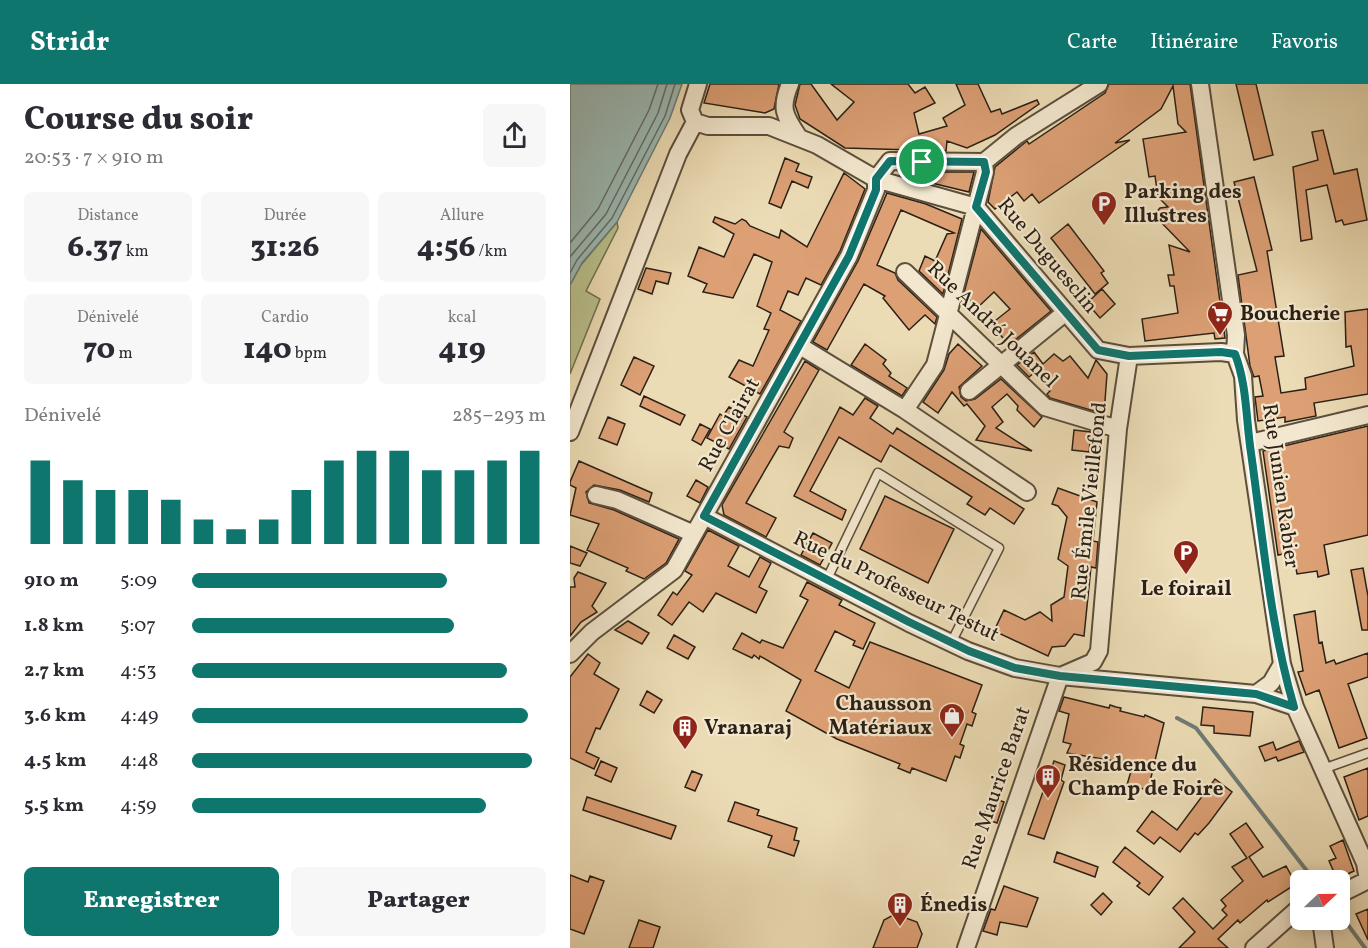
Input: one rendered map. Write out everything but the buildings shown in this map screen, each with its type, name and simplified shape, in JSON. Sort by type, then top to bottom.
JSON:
[{"type":"street","points":[[570,432],[678,154],[695,122],[690,110],[698,84]]},
{"type":"street","points":[[790,84],[782,102],[788,121],[798,136]]},
{"type":"street","points":[[876,179],[890,161],[984,162],[1017,136],[1100,84]]},
{"type":"street","name":"Rue Junien Rabier","points":[[1200,84],[1236,335],[1235,354],[1244,376],[1250,443],[1282,664],[1294,707],[1365,863],[1368,880]]},
{"type":"street","name":"Rue Duguesclin","points":[[695,122],[708,126],[769,126],[798,136],[876,179],[976,207],[1098,350],[1129,356],[1221,352],[1235,354]]},
{"type":"street","points":[[905,411],[935,365],[986,172],[984,162]]},
{"type":"street","name":"Rue Clairat","points":[[570,654],[592,632],[674,570],[849,256],[876,190],[876,179]]},
{"type":"street","name":"Rue André Jouanel","points":[[906,272],[1045,407],[1118,429]]},
{"type":"street","points":[[969,390],[1066,312]]},
{"type":"street","points":[[800,346],[905,411],[1027,492]]},
{"type":"street","name":"Rue Émile Vieillefond","points":[[1099,651],[1118,429],[1129,356]]},
{"type":"street","points":[[1250,443],[1368,415]]},
{"type":"street","points":[[596,495],[617,500],[694,534]]},
{"type":"street","name":"Rue du Professeur Testut","points":[[704,516],[826,581],[951,643],[1015,668],[1060,676],[1256,694],[1294,707]]},
{"type":"street","points":[[1060,676],[1093,662],[1099,651]]},
{"type":"street","points":[[1099,651],[1107,669],[1120,682]]},
{"type":"street","points":[[1256,694],[1271,683],[1282,664]]},
{"type":"street","name":"Rue Maurice Barat","points":[[966,948],[1060,676]]},
{"type":"street","points":[[1350,889],[1368,880]]},
{"type":"street","points":[[1254,948],[1290,916]]},
{"type":"street","points":[[1322,930],[1325,948]]},
{"type":"lane","points":[[826,581],[878,473],[999,548],[951,643]]},
{"type":"lane","points":[[1323,769],[1368,753]]},
{"type":"green space","points":[[617,222],[618,228],[586,291],[600,299],[570,374],[570,285],[581,265]]},
{"type":"water","points":[[570,84],[682,84],[670,118],[617,222],[582,263],[570,285]]},
{"type":"waterway","points":[[1177,718],[1196,728],[1306,870]]},
{"type":"waterway","points":[[1350,928],[1365,948]]},
{"type":"place","name":"Parking des Illustres","points":[[1104,227]]},
{"type":"place","name":"Boucherie","points":[[1220,337]]},
{"type":"place","name":"Le foirail","points":[[1186,576]]},
{"type":"place","name":"Chausson Matériaux","points":[[952,739]]},
{"type":"place","name":"Vranaraj","points":[[685,751]]},
{"type":"place","name":"Résidence du Champ de Foire","points":[[1048,800]]},
{"type":"place","name":"Énedis","points":[[900,928]]},
{"type":"route","points":[[890,161],[922,162],[984,162],[986,172],[976,207],[1098,350],[1129,356],[1221,352],[1235,354],[1244,376],[1246,420],[1282,664],[1294,707],[1256,694],[1060,676],[1015,668],[969,651],[909,622],[704,516],[849,256],[876,190],[876,179],[890,161]]}]
